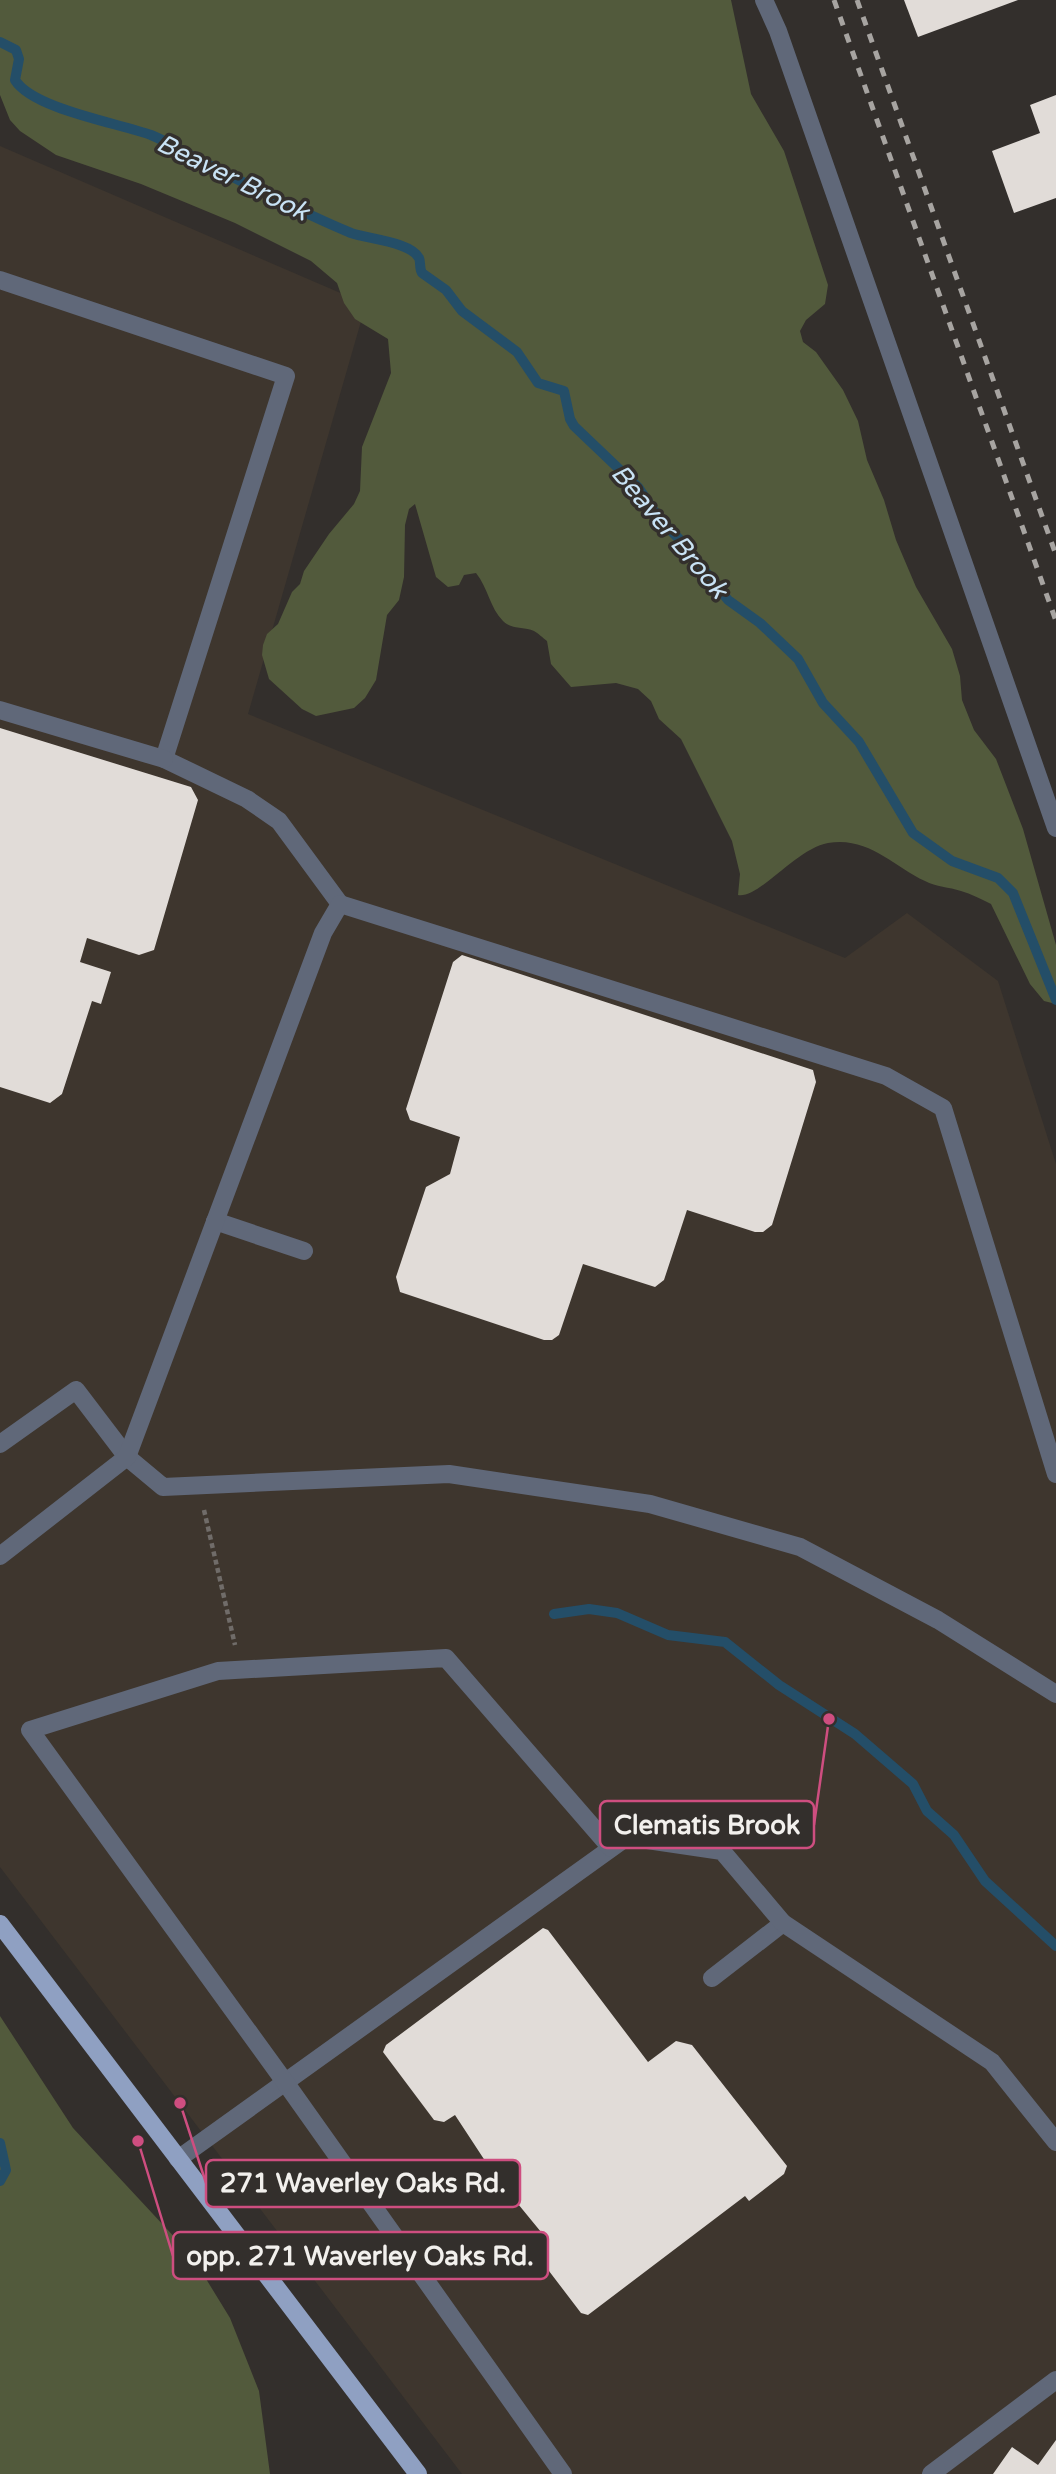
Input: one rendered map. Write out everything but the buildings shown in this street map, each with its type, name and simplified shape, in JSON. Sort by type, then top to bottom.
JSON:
[{"type":"main road","points":[[0,1924],[418,2474]]},
{"type":"lane","points":[[764,0],[778,31],[1056,828]]},
{"type":"lane","points":[[0,280],[286,376],[164,759]]},
{"type":"lane","points":[[0,710],[164,759],[247,799],[279,821],[340,904],[886,1076],[943,1108],[1056,1474]]},
{"type":"lane","points":[[0,1556],[127,1457],[323,933],[340,904]]},
{"type":"lane","points":[[215,1221],[304,1251]]},
{"type":"lane","points":[[0,1444],[76,1390],[127,1457],[163,1487],[449,1474],[650,1504],[800,1547],[938,1620],[1056,1694]]},
{"type":"lane","points":[[563,2474],[285,2082],[30,1730],[218,1671],[446,1658],[611,1848]]},
{"type":"lane","points":[[178,2160],[627,1837],[722,1851],[783,1923],[992,2062],[1056,2142]]},
{"type":"lane","points":[[712,1978],[783,1923]]},
{"type":"lane","points":[[931,2474],[1056,2380]]},
{"type":"path","points":[[199,1485],[241,1670]]},
{"type":"shaded area","points":[[0,146],[366,304],[248,714],[845,958],[907,913],[998,981],[1056,1164],[1056,2474],[462,2474],[0,1867]]},
{"type":"green space","points":[[0,0],[731,0],[751,94],[784,151],[828,285],[825,304],[806,320],[800,331],[803,342],[816,352],[843,390],[858,421],[867,460],[884,500],[896,540],[916,587],[952,649],[960,676],[962,700],[974,730],[996,759],[1023,829],[1056,945],[1056,1004],[1044,1001],[1030,984],[991,904],[965,892],[929,883],[868,848],[842,842],[816,847],[757,889],[738,895],[740,874],[732,841],[681,739],[659,719],[651,701],[638,689],[616,683],[571,687],[551,664],[547,641],[534,631],[510,626],[503,621],[476,573],[464,575],[459,585],[448,587],[436,577],[415,504],[409,509],[405,525],[404,577],[399,600],[387,615],[376,680],[365,698],[354,708],[316,716],[302,709],[269,679],[262,655],[267,634],[278,624],[292,592],[300,584],[304,571],[354,504],[360,491],[362,447],[391,373],[388,339],[355,319],[344,303],[337,283],[311,261],[235,223],[141,184],[56,155],[20,131],[10,120],[0,95]]},
{"type":"green space","points":[[0,2016],[73,2128],[192,2256],[230,2318],[259,2391],[270,2474],[0,2474]]},
{"type":"waterway","name":"Beaver Brook","points":[[0,42],[16,50],[19,59],[15,80],[39,99],[77,114],[151,135],[333,225],[351,233],[407,248],[414,253],[419,258],[422,273],[446,290],[462,311],[517,352],[538,383],[564,391],[574,426],[638,487],[658,517],[681,541],[728,600],[760,623],[798,659],[823,703],[859,742],[913,833],[952,861],[998,878],[1013,893],[1056,1000]]},
{"type":"waterway","points":[[554,1614],[589,1609],[617,1613],[668,1635],[725,1642],[779,1685],[855,1734],[913,1784],[927,1811],[954,1835],[985,1881],[1056,1946]]},
{"type":"waterway","points":[[0,2143],[6,2170],[0,2181]]},
{"type":"railway","points":[[834,0],[1056,621]]},
{"type":"railway","points":[[857,0],[1056,555]]},
{"type":"place","name":"Clematis Brook","points":[[829,1719]]},
{"type":"place","name":"271 Waverley Oaks Rd.","points":[[180,2103]]},
{"type":"place","name":"opp. 271 Waverley Oaks Rd.","points":[[138,2141]]}]
